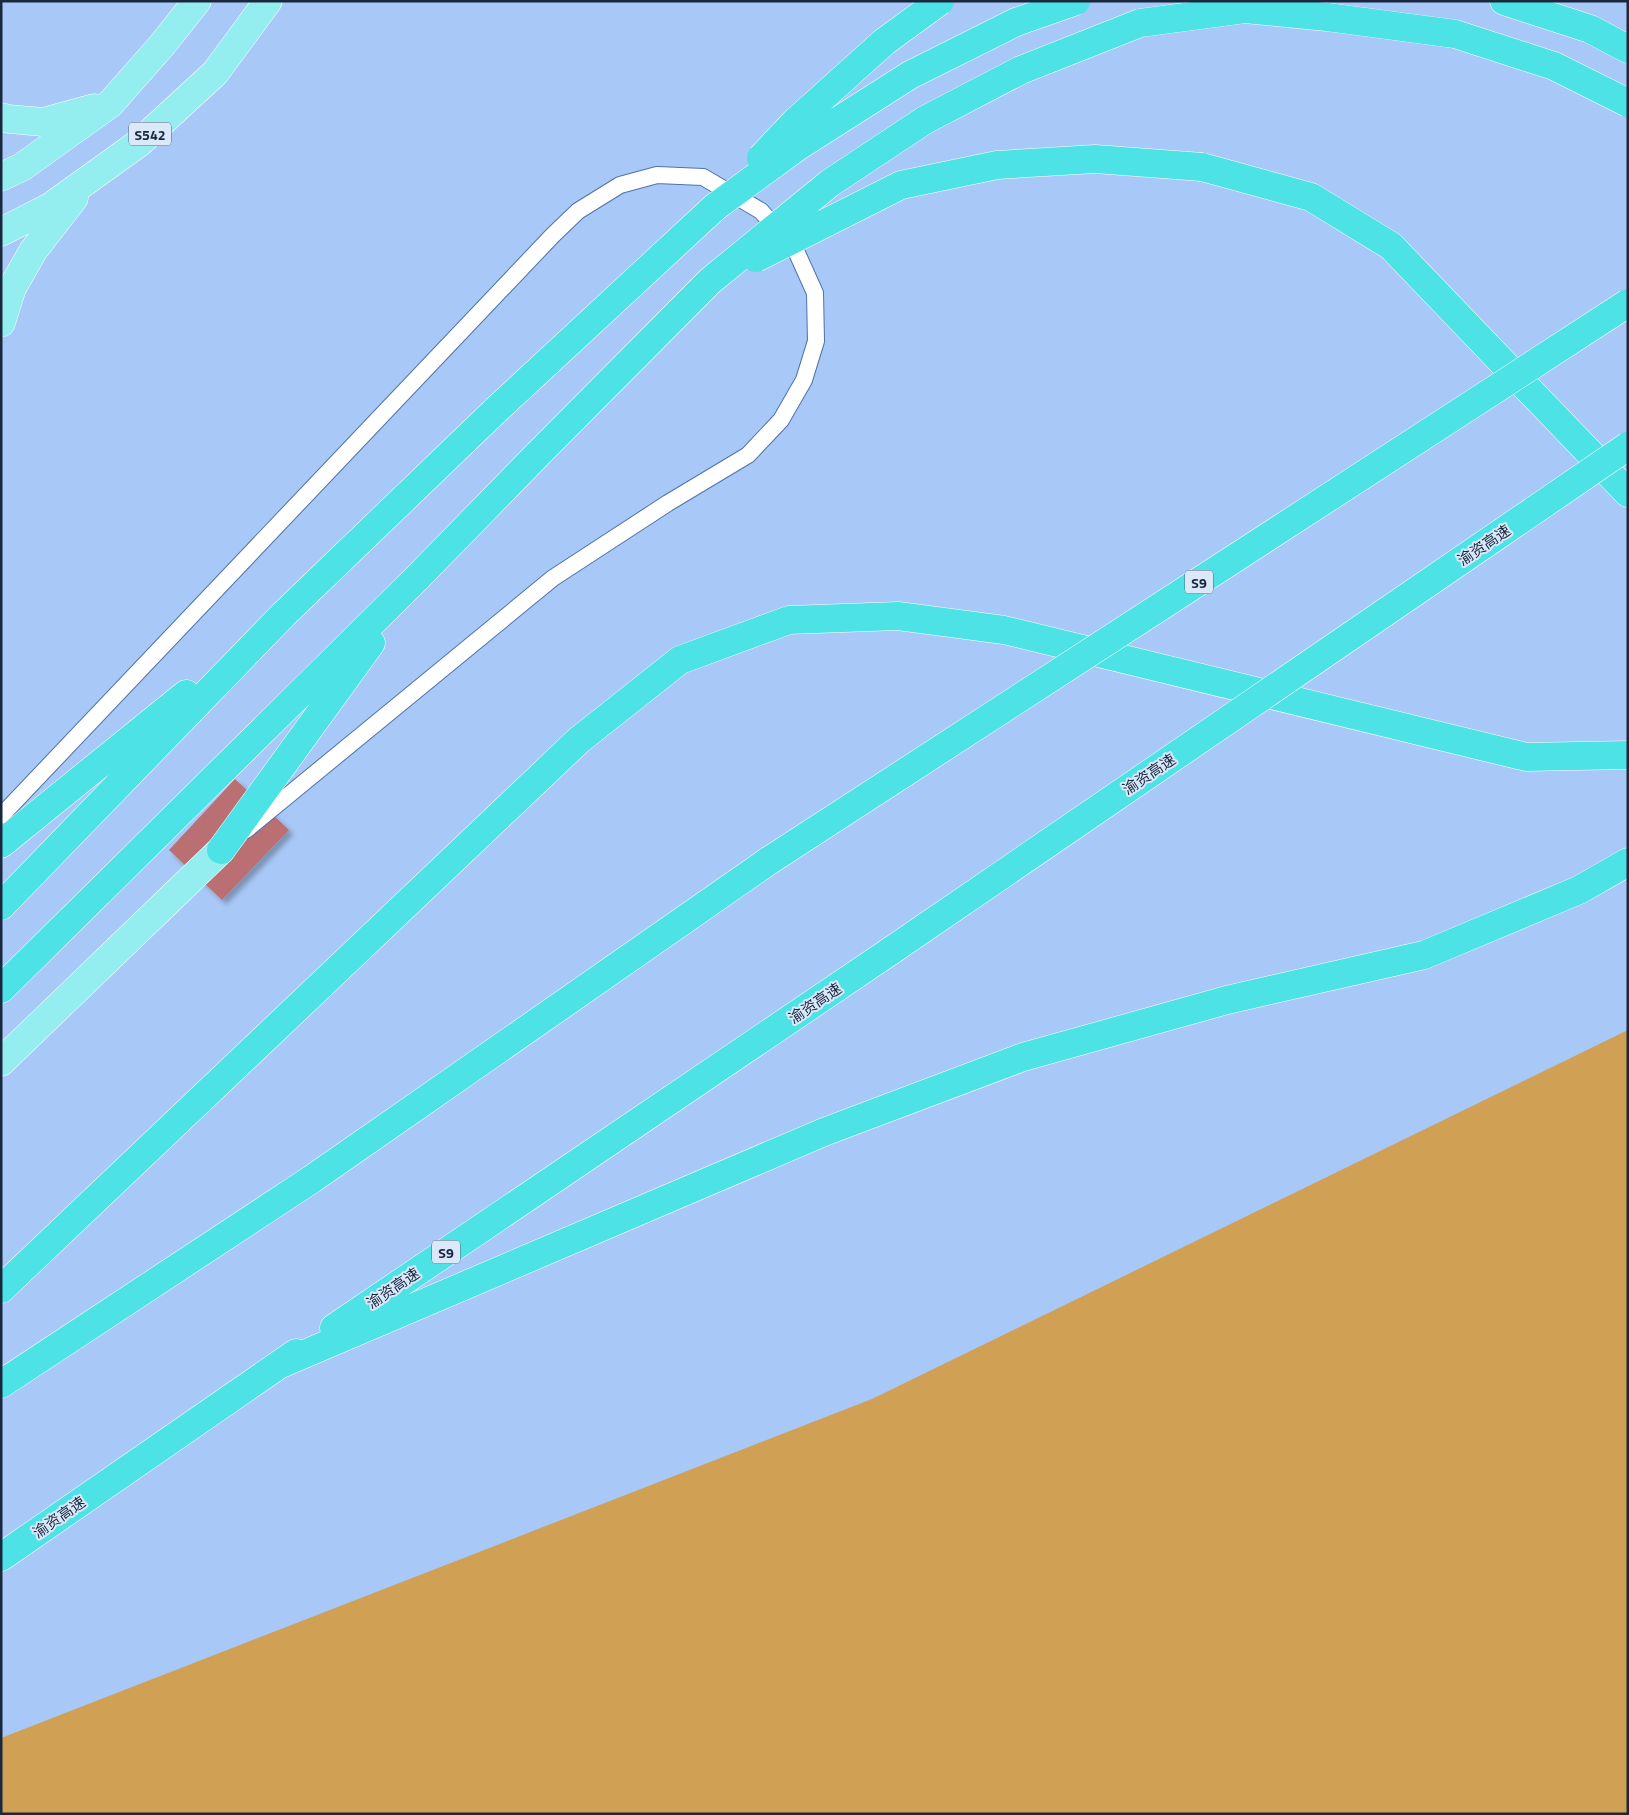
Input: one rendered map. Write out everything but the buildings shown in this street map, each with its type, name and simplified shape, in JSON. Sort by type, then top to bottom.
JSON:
[{"type":"highway","points":[[1,906],[284,614],[496,410],[715,207],[794,123],[884,42],[940,1]]},
{"type":"highway","points":[[715,207],[797,147],[910,75],[1016,22],[1076,1]]},
{"type":"highway","points":[[1504,1],[1590,29],[1628,49]]},
{"type":"highway","points":[[1,989],[417,578],[710,281],[830,183],[925,120],[1022,70],[1140,23],[1245,9],[1327,16],[1455,34],[1554,66],[1628,103]]},
{"type":"highway","points":[[710,281],[901,186],[996,165],[1095,158],[1202,167],[1310,197],[1391,246],[1628,493]]},
{"type":"highway","name":"S9","points":[[1,1384],[312,1179],[770,860],[1628,303]]},
{"type":"highway","name":"渝资高速","points":[[1,1557],[1628,446]]},
{"type":"highway","points":[[221,850],[417,578]]},
{"type":"highway","points":[[1,844],[284,614]]},
{"type":"highway","points":[[1,1289],[230,1069],[579,740],[680,660],[789,620],[898,616],[1004,630],[1526,757],[1628,755]]},
{"type":"highway","points":[[281,1364],[824,1132],[1023,1057],[1227,1000],[1424,956],[1579,890],[1628,862]]},
{"type":"main road","points":[[1,177],[22,167],[110,104],[197,1]]},
{"type":"main road","name":"S542","points":[[1,232],[50,207],[140,143],[215,73],[268,1]]},
{"type":"main road","points":[[1,117],[43,122],[110,104]]},
{"type":"main road","points":[[1,323],[12,288],[33,251],[90,178]]},
{"type":"main road","points":[[1,1062],[221,850]]},
{"type":"lane","points":[[1,816],[553,234],[578,211],[620,185],[656,175],[703,177],[761,211],[797,253],[815,293],[816,341],[804,380],[781,420],[748,455],[668,503],[553,578],[221,850]]},
{"type":"shaded area","points":[[1628,1030],[1628,1814],[1,1814],[1,1738],[872,1399]]}]
